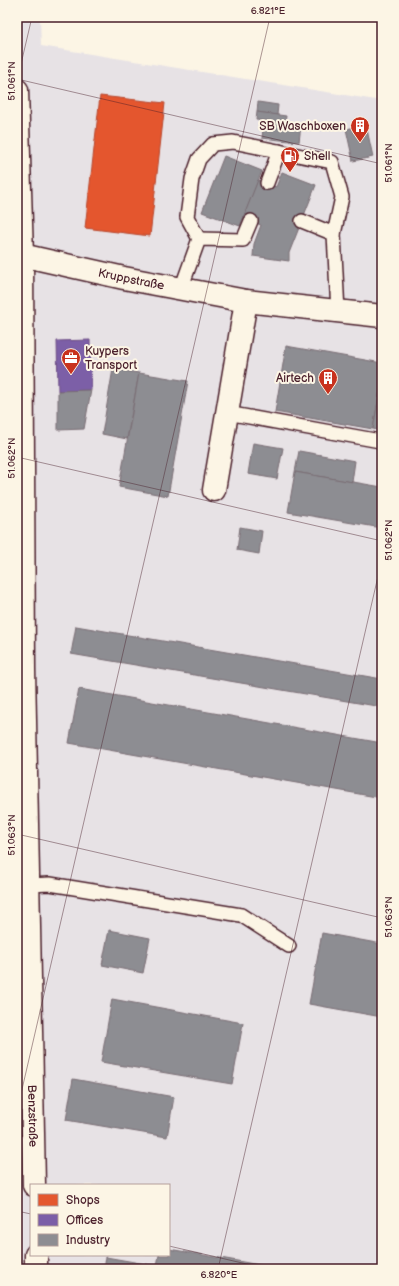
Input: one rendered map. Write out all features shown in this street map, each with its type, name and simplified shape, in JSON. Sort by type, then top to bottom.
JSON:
[{"type":"street","name":"Benzstraße","points":[[17,90],[24,669],[22,802],[29,885],[34,1184]]},
{"type":"street","name":"Kruppstraße","points":[[20,255],[181,289],[246,301],[382,316]]},
{"type":"street","points":[[214,490],[246,301]]},
{"type":"street","points":[[36,1256],[36,1269]]},
{"type":"lane","points":[[181,289],[199,239],[187,217],[192,179],[199,159],[213,144],[232,142],[332,162],[342,197],[334,234],[338,312]]},
{"type":"lane","points":[[267,183],[279,151]]},
{"type":"lane","points":[[199,239],[243,240],[251,221]]},
{"type":"lane","points":[[302,221],[334,234]]},
{"type":"lane","points":[[227,413],[380,441]]},
{"type":"lane","points":[[29,885],[50,884],[241,915],[289,946]]},
{"type":"shaded area","points":[[17,17],[40,17],[41,46],[382,101],[382,1269],[17,1269]]},
{"type":"building: Shops","points":[[100,96],[165,103],[150,236],[85,228]]},
{"type":"building: Offices","points":[[90,340],[91,390],[58,391],[57,341]]},
{"type":"building: Industry","points":[[258,102],[278,105],[277,115],[257,112]]},
{"type":"building: Industry","points":[[257,112],[286,116],[285,123],[256,120]]},
{"type":"building: Industry","points":[[264,121],[301,125],[299,142],[262,138]]},
{"type":"building: Industry","name":"SB Waschboxen","points":[[366,125],[373,157],[353,161],[346,129]]},
{"type":"building: Industry","points":[[224,156],[262,171],[240,226],[202,212]]},
{"type":"building: Industry","points":[[282,172],[316,185],[289,253],[289,261],[253,256],[254,244],[261,225],[243,218],[258,180],[276,187]]},
{"type":"building: Industry","name":"Airtech","points":[[286,346],[382,363],[382,379],[373,429],[275,412]]},
{"type":"building: Industry","points":[[113,369],[139,373],[127,439],[102,434]]},
{"type":"building: Industry","points":[[139,373],[188,381],[168,496],[119,487]]},
{"type":"building: Industry","points":[[382,379],[382,431],[373,429]]},
{"type":"building: Industry","points":[[91,390],[84,429],[58,430],[58,391]]},
{"type":"building: Industry","points":[[253,443],[283,448],[277,479],[248,474]]},
{"type":"building: Industry","points":[[299,451],[355,461],[352,482],[295,472]]},
{"type":"building: Industry","points":[[295,472],[382,487],[382,528],[288,512]]},
{"type":"building: Industry","points":[[240,527],[262,531],[259,554],[237,550]]},
{"type":"building: Industry","points":[[76,626],[382,679],[382,707],[71,654]]},
{"type":"building: Industry","points":[[79,689],[382,743],[382,798],[69,743]]},
{"type":"building: Industry","points":[[109,930],[150,938],[143,973],[102,965]]},
{"type":"building: Industry","points":[[322,933],[382,944],[382,1017],[309,1004]]},
{"type":"building: Industry","points":[[112,999],[243,1023],[232,1084],[101,1062]]},
{"type":"building: Industry","points":[[73,1079],[174,1097],[167,1137],[66,1120]]},
{"type":"building: Industry","points":[[170,1249],[282,1269],[104,1269],[106,1257],[157,1266],[159,1256],[170,1256]]},
{"type":"place","name":"SB Waschboxen","points":[[360,143]]},
{"type":"place","name":"Shell","points":[[290,173]]},
{"type":"place","name":"Kuypers Transport","points":[[71,375]]},
{"type":"place","name":"Airtech","points":[[328,395]]}]
